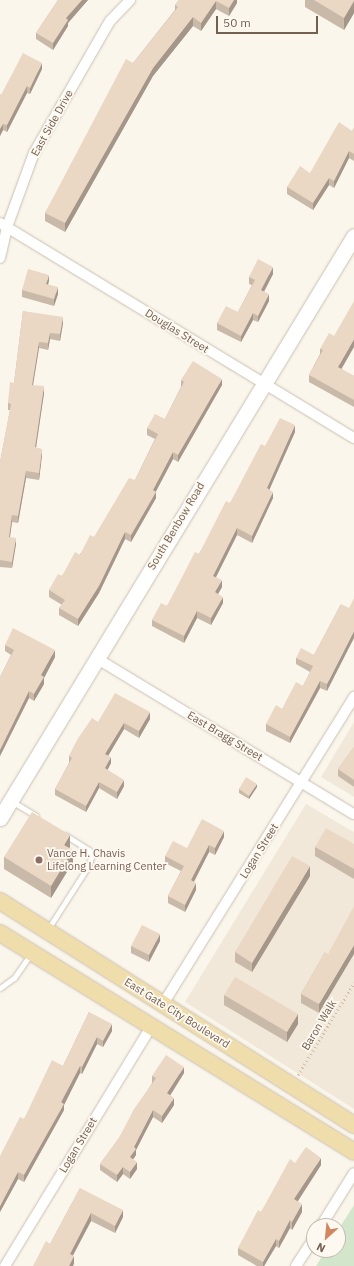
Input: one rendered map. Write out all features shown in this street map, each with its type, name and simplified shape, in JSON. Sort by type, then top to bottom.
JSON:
[{"type":"main road","name":"South Benbow Road","points":[[0,818],[262,384],[354,236]]},
{"type":"main road","name":"East Gate City Boulevard","points":[[0,901],[354,1125]]},
{"type":"main road","points":[[0,933],[152,1025],[354,1152]]},
{"type":"street","name":"East Side Drive","points":[[0,258],[4,225],[34,153],[110,21],[130,0]]},
{"type":"street","name":"Douglas Street","points":[[4,225],[262,384],[354,438]]},
{"type":"street","name":"East Bragg Street","points":[[96,658],[354,814]]},
{"type":"street","name":"Logan Street","points":[[163,1004],[354,697]]},
{"type":"street","name":"Logan Street","points":[[5,1266],[152,1025]]},
{"type":"street","points":[[326,1218],[354,1173]]},
{"type":"street","points":[[296,1266],[306,1250]]},
{"type":"lane","points":[[11,800],[42,820]]},
{"type":"lane","points":[[48,930],[89,865],[91,857],[89,850],[61,832]]},
{"type":"lane","points":[[0,988],[14,978],[32,953]]},
{"type":"path","name":"Baron Walk","points":[[298,1076],[354,983]]},
{"type":"shaded area","points":[[354,722],[354,797],[321,777]]},
{"type":"shaded area","points":[[306,804],[354,832],[354,1109],[185,1002]]},
{"type":"green space","points":[[354,1205],[354,1266],[316,1266],[321,1258],[346,1258],[346,1218]]},
{"type":"building","points":[[58,0],[82,0],[66,18],[68,20],[53,43],[36,33]]},
{"type":"building","points":[[179,0],[234,0],[229,8],[216,1],[201,23],[193,17],[153,68],[65,223],[45,213],[126,59],[133,63],[178,7],[175,5]]},
{"type":"building","points":[[314,0],[354,0],[354,1],[344,18]]},
{"type":"building","points":[[23,53],[42,63],[30,88],[27,86],[7,125],[3,124],[0,129],[0,94],[1,95]]},
{"type":"building","points":[[339,122],[352,131],[354,128],[354,154],[349,151],[334,181],[329,178],[313,203],[287,187],[300,166],[310,173]]},
{"type":"building","points":[[258,259],[273,267],[261,290],[269,294],[258,316],[253,313],[241,336],[217,323],[226,306],[238,312],[255,280],[249,277]]},
{"type":"building","points":[[28,269],[49,275],[46,284],[58,287],[54,299],[22,290]]},
{"type":"building","points":[[354,301],[354,339],[338,367],[354,376],[354,400],[309,375],[323,350],[320,349],[329,333],[334,336]]},
{"type":"building","points":[[23,311],[63,317],[60,334],[50,333],[48,343],[39,342],[32,385],[44,386],[35,447],[42,449],[39,473],[26,471],[18,516],[12,515],[9,537],[16,538],[12,562],[0,560],[0,462],[11,404],[8,403],[10,382],[14,383]]},
{"type":"building","points":[[193,361],[222,379],[178,455],[173,452],[153,490],[156,492],[131,535],[125,532],[99,586],[78,619],[59,608],[65,600],[49,590],[58,574],[62,576],[75,552],[80,555],[90,535],[94,537],[129,478],[135,480],[158,434],[147,428],[155,414],[165,419],[184,382],[181,380]]},
{"type":"building","points":[[280,418],[295,425],[267,488],[273,492],[252,536],[237,528],[213,576],[222,580],[215,592],[223,597],[211,618],[197,611],[184,636],[152,620],[161,603],[167,606],[195,552],[199,554],[226,501],[230,503],[261,444],[265,446]]},
{"type":"building","points":[[354,598],[354,631],[327,684],[320,681],[290,737],[266,724],[276,705],[282,709],[296,682],[303,686],[313,666],[296,658],[301,648],[314,655],[341,604],[349,608]]},
{"type":"building","points":[[13,628],[55,650],[41,675],[44,677],[34,694],[29,691],[0,750],[0,677],[14,650],[5,645]]},
{"type":"building","points":[[115,693],[150,712],[139,731],[124,723],[105,754],[111,757],[105,768],[124,780],[117,792],[99,782],[86,806],[55,789],[72,758],[69,756],[77,740],[92,718],[98,722]]},
{"type":"building","points":[[354,747],[354,780],[338,769]]},
{"type":"building","points":[[246,777],[257,784],[249,796],[239,789]]},
{"type":"building","name":"Vance H. Chavis Lifelong Learning Center","points":[[32,812],[70,835],[64,845],[73,850],[51,886],[4,857]]},
{"type":"building","points":[[202,819],[224,831],[215,848],[209,845],[191,880],[196,883],[185,905],[168,896],[184,866],[165,856],[173,841],[187,848]]},
{"type":"building","points":[[326,828],[354,844],[354,869],[315,847]]},
{"type":"building","points":[[292,856],[310,866],[252,963],[235,952]]},
{"type":"building","points":[[354,906],[354,945],[319,1004],[301,994],[325,952],[328,954]]},
{"type":"building","points":[[142,925],[160,934],[149,955],[131,946]]},
{"type":"building","points":[[235,977],[298,1014],[287,1032],[224,995]]},
{"type":"building","points":[[89,1012],[112,1024],[103,1041],[97,1037],[82,1067],[80,1066],[61,1102],[64,1104],[24,1175],[18,1172],[0,1206],[0,1156],[20,1117],[24,1119],[52,1060],[63,1066]]},
{"type":"building","points":[[166,1055],[184,1067],[167,1093],[174,1098],[162,1116],[153,1110],[134,1147],[136,1149],[130,1157],[137,1162],[130,1172],[123,1167],[117,1175],[100,1164],[119,1138],[134,1109],[156,1078],[152,1076]]},
{"type":"building","points":[[306,1147],[321,1158],[294,1199],[302,1204],[292,1222],[290,1220],[279,1241],[276,1239],[263,1262],[238,1248],[258,1210],[261,1212],[290,1159],[295,1163]]},
{"type":"building","points":[[80,1188],[123,1210],[115,1226],[91,1213],[70,1254],[74,1256],[69,1266],[33,1266],[46,1241],[50,1244]]},
{"type":"place","name":"Vance H. Chavis Lifelong Learning Center","points":[[39,860]]}]
